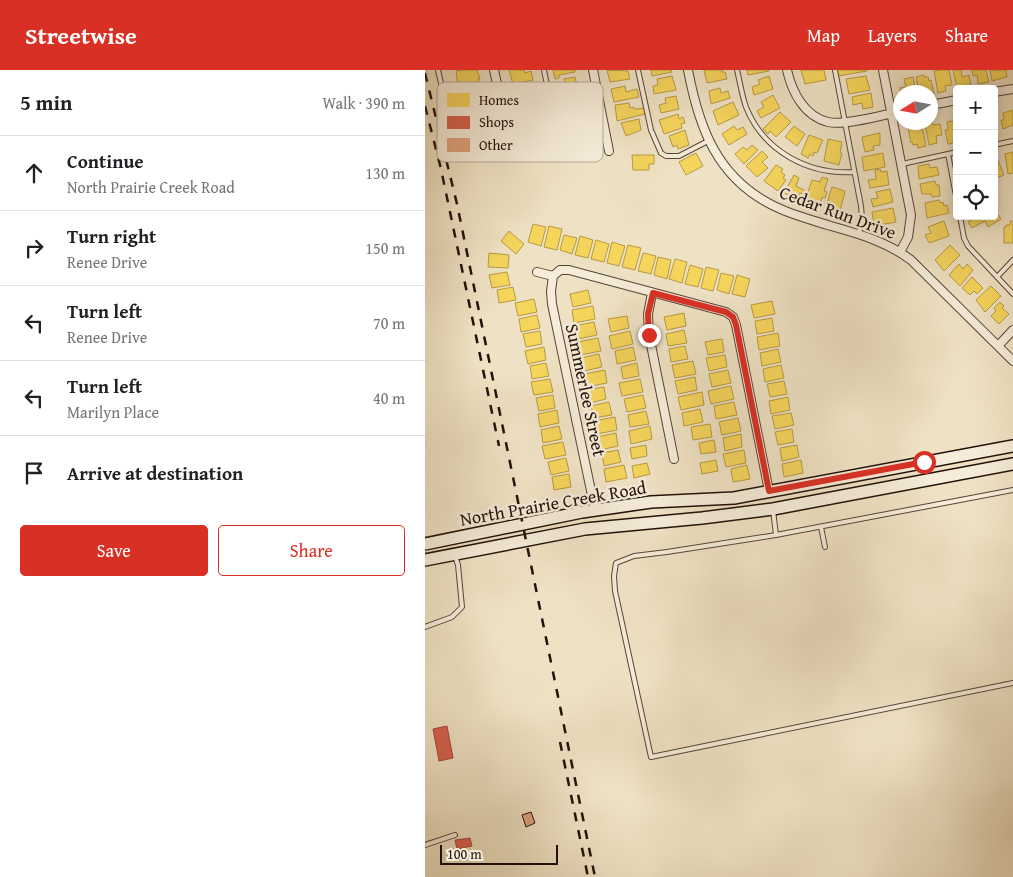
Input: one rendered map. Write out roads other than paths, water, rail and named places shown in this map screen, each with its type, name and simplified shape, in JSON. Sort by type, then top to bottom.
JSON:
[{"type":"main road","name":"North Prairie Creek Road","points":[[425,544],[595,510],[651,502],[734,498],[1013,446]]},
{"type":"main road","points":[[924,462],[927,481]]},
{"type":"main road","name":"North Prairie Creek Road","points":[[425,560],[585,529],[773,509],[1013,464]]},
{"type":"main road","points":[[769,491],[773,509]]},
{"type":"main road","points":[[451,539],[455,554]]},
{"type":"street","name":"Cedar Run Drive","points":[[688,70],[698,115],[708,141],[719,158],[743,185],[758,197],[774,206],[859,234],[900,252],[911,260],[1013,361]]},
{"type":"street","points":[[787,70],[790,83],[805,108],[829,122],[845,122],[891,113]]},
{"type":"street","points":[[884,70],[911,215],[908,237],[900,252]]},
{"type":"street","points":[[998,91],[1013,88]]},
{"type":"street","points":[[938,104],[953,101]]},
{"type":"street","points":[[603,121],[609,151]]},
{"type":"street","points":[[537,272],[553,276],[560,270],[569,270],[726,312],[733,317],[769,491]]},
{"type":"street","name":"Summerlee Street","points":[[553,276],[552,304],[595,510]]},
{"type":"street","points":[[653,293],[648,314],[649,335],[674,459]]},
{"type":"street","points":[[998,346],[1013,330]]},
{"type":"lane","points":[[438,70],[442,82]]},
{"type":"lane","points":[[638,70],[651,130],[661,153],[666,156],[679,156],[708,141]]},
{"type":"lane","points":[[737,70],[746,106],[752,120],[775,148],[788,157],[823,170],[837,173],[855,172]]},
{"type":"lane","points":[[835,70],[861,206],[862,219],[859,234]]},
{"type":"lane","points":[[998,144],[1013,141]]},
{"type":"lane","points":[[902,164],[953,153]]},
{"type":"lane","points":[[948,154],[953,180]]},
{"type":"lane","points":[[961,220],[964,238],[968,246],[1013,294]]},
{"type":"lane","points":[[997,277],[1013,260]]},
{"type":"lane","points":[[1013,490],[776,535],[634,556],[617,563],[614,576],[615,590],[651,757],[1013,683]]},
{"type":"lane","points":[[773,509],[776,535]]},
{"type":"lane","points":[[821,527],[825,548]]},
{"type":"lane","points":[[425,626],[452,617],[462,607],[459,565],[455,554]]},
{"type":"lane","points":[[425,845],[455,835]]},
{"type":"railway","points":[[425,73],[437,122]]},
{"type":"railway","points":[[425,106],[437,153]]},
{"type":"railway","points":[[439,162],[499,446]]},
{"type":"railway","points":[[447,162],[457,204],[595,877]]},
{"type":"railway","points":[[560,742],[588,877]]}]
